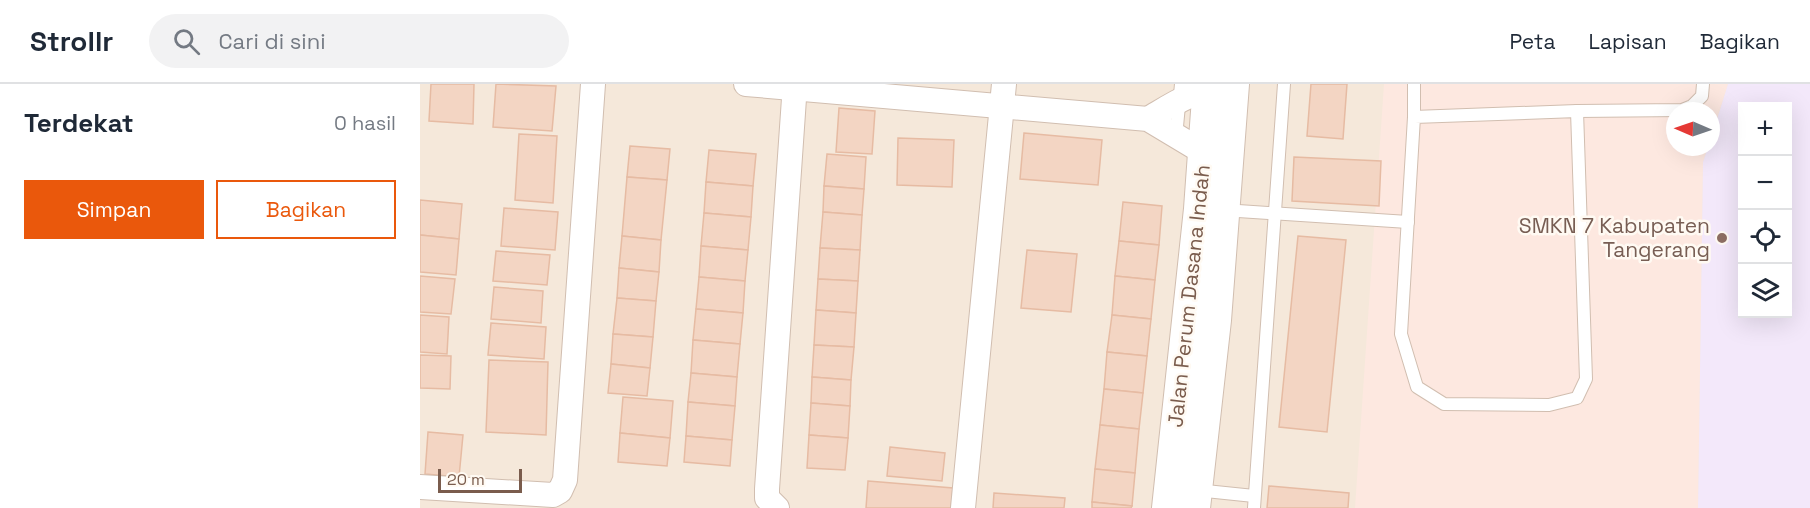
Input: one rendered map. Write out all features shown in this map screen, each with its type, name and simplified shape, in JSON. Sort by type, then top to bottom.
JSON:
[{"type":"street","points":[[420,487],[554,495],[560,491],[565,480],[593,84]]},
{"type":"street","points":[[746,84],[1003,96],[1148,119],[1176,138],[1216,153]]},
{"type":"street","points":[[777,508],[767,498],[766,489],[794,87]]},
{"type":"street","points":[[1148,119],[1208,89]]},
{"type":"street","name":"Jalan Perum Dasana Indah","points":[[1182,498],[1216,320],[1212,210],[1216,153],[1208,89]]},
{"type":"street","points":[[963,508],[1003,96]]},
{"type":"lane","points":[[1182,498],[1254,502],[1284,84]]},
{"type":"lane","points":[[1414,84],[1401,334],[1417,387],[1444,405],[1549,405],[1577,398],[1586,379],[1577,111]]},
{"type":"lane","points":[[1414,117],[1682,110],[1692,106],[1702,96],[1703,84]]},
{"type":"lane","points":[[1176,138],[1208,89]]},
{"type":"lane","points":[[1212,210],[1275,212],[1408,222]]},
{"type":"shaded area","points":[[420,84],[1810,84],[1810,508],[420,508]]},
{"type":"shaded area","points":[[1384,84],[1728,84],[1720,109],[1720,102],[1666,102],[1666,156],[1705,156],[1703,162],[1698,508],[1355,508]]},
{"type":"shaded area","name":"SMKN 7 Kabupaten Tangerang","points":[[1728,84],[1810,84],[1810,508],[1698,508],[1703,162],[1705,156],[1720,156],[1720,109]]},
{"type":"building","points":[[431,84],[474,84],[473,124],[429,121]]},
{"type":"building","points":[[496,84],[556,86],[552,131],[493,127]]},
{"type":"building","points":[[1311,84],[1347,84],[1343,139],[1307,136]]},
{"type":"building","points":[[839,108],[875,111],[872,154],[836,152]]},
{"type":"building","points":[[1024,133],[1102,140],[1098,185],[1020,179]]},
{"type":"building","points":[[519,134],[557,136],[553,203],[515,200]]},
{"type":"building","points":[[898,138],[954,140],[952,187],[897,185]]},
{"type":"building","points":[[630,146],[670,149],[667,180],[627,177]]},
{"type":"building","points":[[709,150],[756,154],[753,186],[706,182]]},
{"type":"building","points":[[827,154],[866,157],[864,189],[824,186]]},
{"type":"building","points":[[1294,157],[1381,161],[1379,206],[1292,201]]},
{"type":"building","points":[[627,177],[667,180],[661,240],[622,236]]},
{"type":"building","points":[[706,182],[753,186],[751,217],[704,213]]},
{"type":"building","points":[[824,186],[864,189],[862,215],[823,212]]},
{"type":"building","points":[[420,200],[462,204],[459,239],[420,235]]},
{"type":"building","points":[[1123,202],[1162,206],[1159,245],[1119,241]]},
{"type":"building","points":[[504,208],[558,212],[555,250],[501,246]]},
{"type":"building","points":[[823,212],[862,215],[860,250],[820,248]]},
{"type":"building","points":[[704,213],[751,217],[748,250],[701,246]]},
{"type":"building","points":[[420,235],[459,239],[456,275],[420,272]]},
{"type":"building","points":[[622,236],[661,240],[659,272],[619,268]]},
{"type":"building","points":[[1298,236],[1346,240],[1327,432],[1279,427]]},
{"type":"building","points":[[1119,241],[1159,245],[1155,280],[1115,276]]},
{"type":"building","points":[[701,246],[748,250],[745,281],[699,277]]},
{"type":"building","points":[[820,248],[860,250],[858,281],[818,279]]},
{"type":"building","points":[[1027,250],[1077,254],[1071,312],[1021,308]]},
{"type":"building","points":[[496,251],[550,255],[547,285],[493,281]]},
{"type":"building","points":[[619,268],[659,272],[656,301],[617,298]]},
{"type":"building","points":[[420,276],[455,279],[451,314],[420,312]]},
{"type":"building","points":[[1115,276],[1155,280],[1151,319],[1112,315]]},
{"type":"building","points":[[699,277],[745,281],[743,313],[696,309]]},
{"type":"building","points":[[818,279],[858,281],[856,313],[816,310]]},
{"type":"building","points":[[494,287],[543,291],[541,323],[491,319]]},
{"type":"building","points":[[617,298],[656,301],[653,337],[613,334]]},
{"type":"building","points":[[696,309],[743,313],[740,344],[693,340]]},
{"type":"building","points":[[816,310],[856,313],[854,347],[814,345]]},
{"type":"building","points":[[420,315],[449,317],[447,354],[420,352]]},
{"type":"building","points":[[1112,315],[1151,319],[1147,356],[1107,352]]},
{"type":"building","points":[[491,323],[546,327],[544,359],[488,355]]},
{"type":"building","points":[[613,334],[653,337],[650,368],[611,364]]},
{"type":"building","points":[[693,340],[740,344],[737,377],[691,373]]},
{"type":"building","points":[[814,345],[854,347],[851,380],[812,377]]},
{"type":"building","points":[[1107,352],[1147,356],[1143,393],[1104,389]]},
{"type":"building","points":[[420,355],[451,356],[450,389],[420,388]]},
{"type":"building","points":[[489,360],[548,362],[546,435],[486,432]]},
{"type":"building","points":[[611,364],[650,368],[647,396],[608,393]]},
{"type":"building","points":[[691,373],[737,377],[735,406],[688,402]]},
{"type":"building","points":[[812,377],[851,380],[850,406],[811,403]]},
{"type":"building","points":[[1104,389],[1143,393],[1139,429],[1100,425]]},
{"type":"building","points":[[623,397],[673,401],[670,438],[620,433]]},
{"type":"building","points":[[688,402],[735,406],[732,440],[686,436]]},
{"type":"building","points":[[811,403],[850,406],[848,438],[809,435]]},
{"type":"building","points":[[1100,425],[1139,429],[1135,473],[1095,469]]},
{"type":"building","points":[[428,432],[463,435],[459,477],[425,474]]},
{"type":"building","points":[[620,433],[670,438],[667,466],[618,462]]},
{"type":"building","points":[[809,435],[848,438],[845,470],[807,468]]},
{"type":"building","points":[[686,436],[732,440],[730,466],[684,462]]},
{"type":"building","points":[[890,447],[945,453],[942,481],[887,476]]},
{"type":"building","points":[[1095,469],[1135,473],[1132,506],[1092,502]]},
{"type":"building","points":[[868,481],[953,488],[951,508],[866,508]]},
{"type":"building","points":[[1269,486],[1349,493],[1348,508],[1267,508]]},
{"type":"building","points":[[994,493],[1065,498],[1064,508],[993,508]]},
{"type":"building","points":[[1092,502],[1132,506],[1131,508],[1092,508]]},
{"type":"place","name":"SMKN 7 Kabupaten Tangerang","points":[[1722,238]]}]
